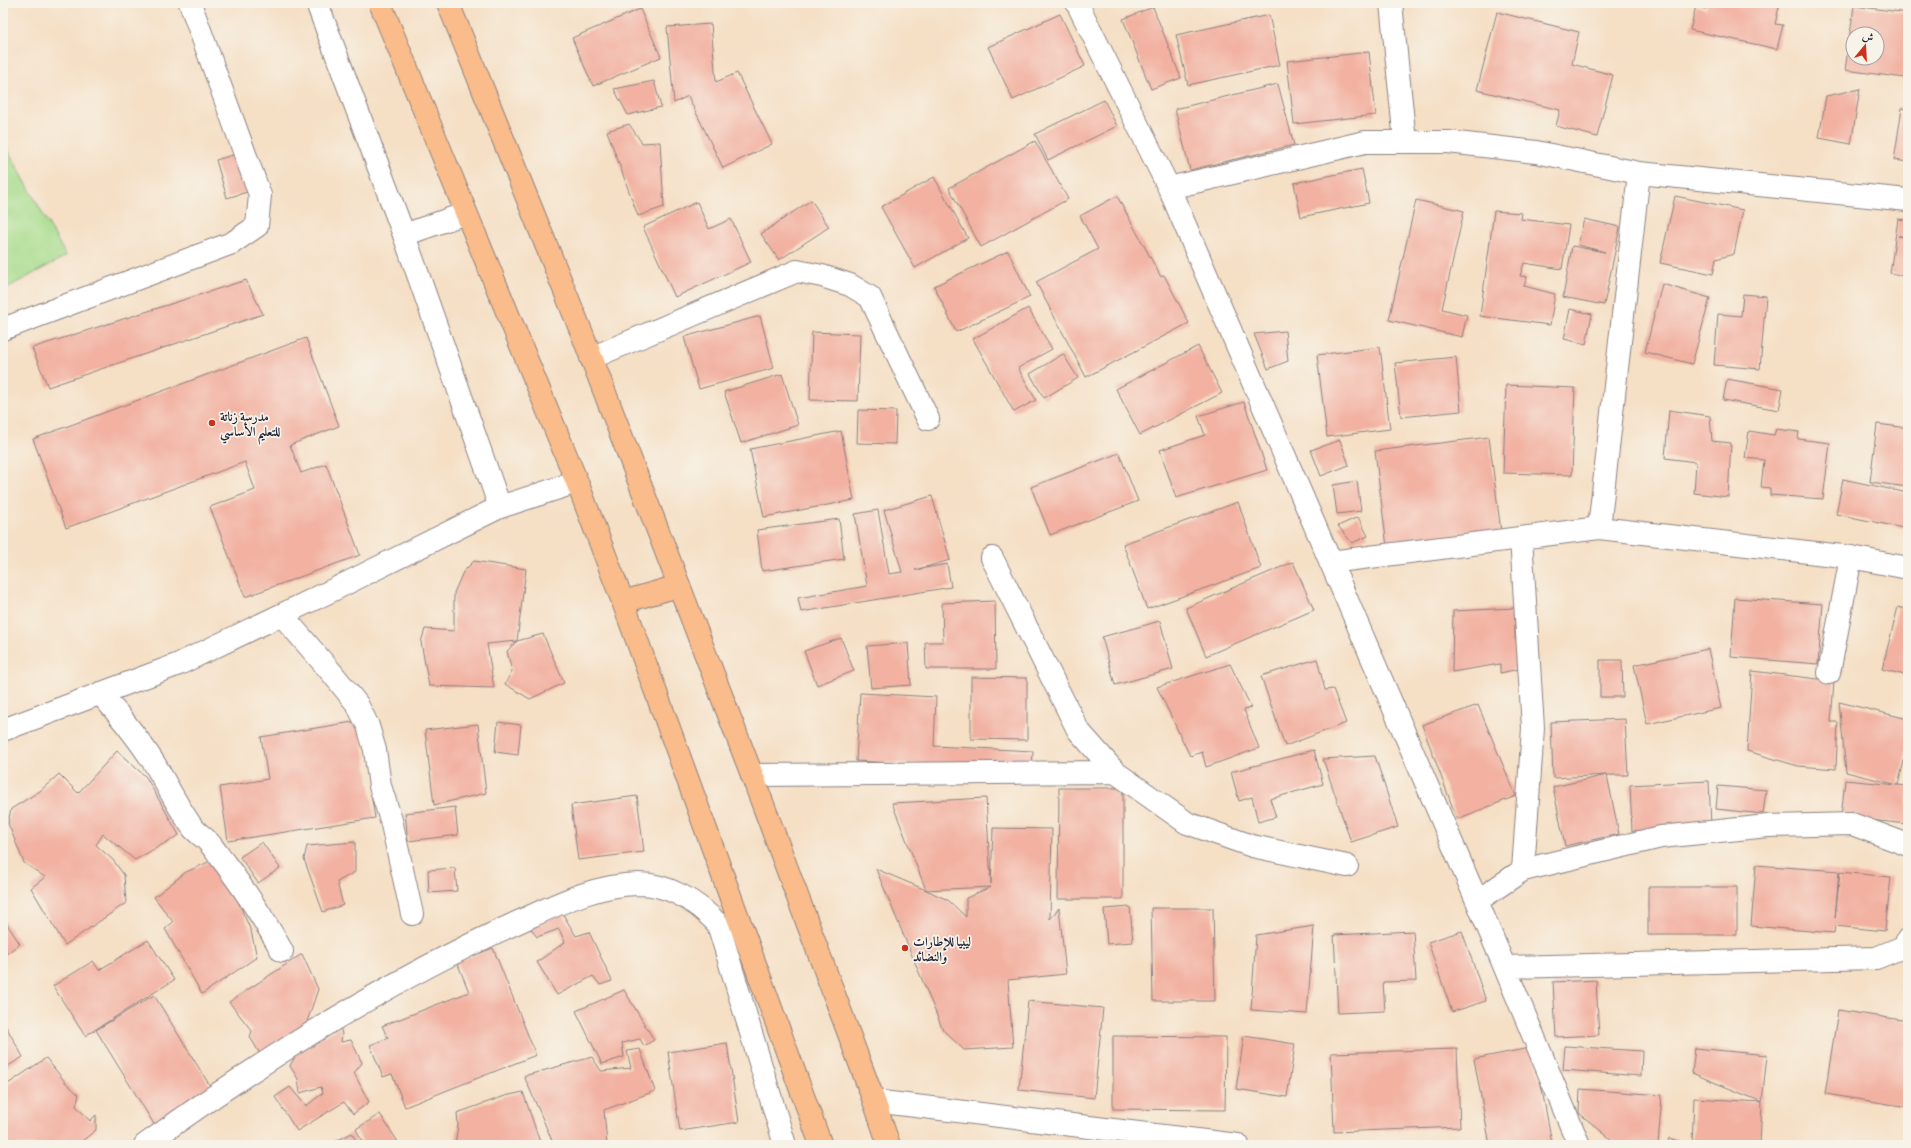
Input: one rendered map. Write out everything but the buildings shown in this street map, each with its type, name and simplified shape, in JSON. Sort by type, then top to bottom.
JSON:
[{"type":"main road","points":[[380,3],[577,482],[623,602],[821,1145]]},
{"type":"main road","points":[[448,3],[591,358],[752,776],[889,1145]]},
{"type":"main road","points":[[623,602],[678,586]]},
{"type":"street","points":[[3,329],[232,243],[257,226],[260,195],[190,3]]},
{"type":"street","points":[[317,3],[404,235],[500,507]]},
{"type":"street","points":[[1077,3],[1169,188],[1477,901],[1579,1145]]},
{"type":"street","points":[[1391,3],[1405,142]]},
{"type":"street","points":[[1169,188],[1365,142],[1448,142],[1536,152],[1639,173],[1908,200]]},
{"type":"street","points":[[1599,528],[1639,173]]},
{"type":"street","points":[[404,235],[466,213]]},
{"type":"street","points":[[591,358],[797,271],[822,276],[850,285],[870,297],[928,419]]},
{"type":"street","points":[[3,730],[178,664],[282,615],[500,507],[577,482]]},
{"type":"street","points":[[1330,562],[1599,528],[1851,557],[1908,568]]},
{"type":"street","points":[[1521,538],[1532,728],[1523,870]]},
{"type":"street","points":[[1829,673],[1851,557]]},
{"type":"street","points":[[992,558],[1078,730],[1115,772],[1187,823],[1252,846],[1347,866]]},
{"type":"street","points":[[282,615],[357,704],[368,726],[375,750],[380,786],[391,820],[412,914]]},
{"type":"street","points":[[100,693],[131,729],[157,768],[178,806],[194,829],[209,843],[224,862],[268,926],[282,951]]},
{"type":"street","points":[[752,776],[1115,772]]},
{"type":"street","points":[[1477,901],[1523,870],[1661,837],[1768,826],[1852,824],[1908,845]]},
{"type":"street","points":[[146,1145],[237,1082],[312,1033],[459,949],[580,894],[620,885],[640,884],[658,887],[676,893],[696,904],[718,924],[785,1145]]},
{"type":"street","points":[[1505,967],[1876,958],[1903,947],[1908,939]]},
{"type":"street","points":[[874,1102],[1238,1145]]},
{"type":"green space","points":[[3,141],[66,256],[3,290]]},
{"type":"place","name":"مدرسة زناتة للتعليم الأساسي","points":[[212,423]]},
{"type":"place","name":"ليبيا للإطارات والنضائد","points":[[905,948]]}]
